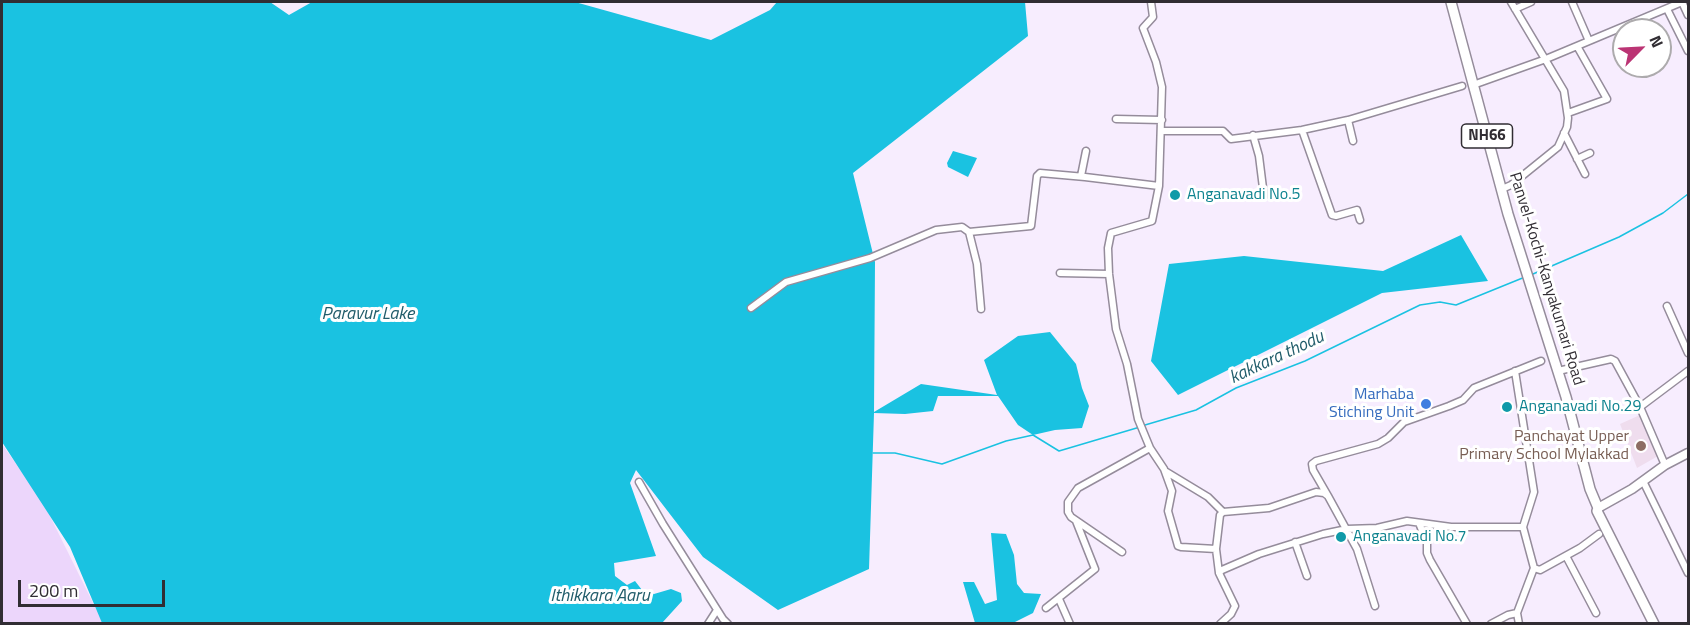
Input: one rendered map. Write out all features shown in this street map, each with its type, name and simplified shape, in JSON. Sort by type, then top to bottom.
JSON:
[{"type":"highway","name":"Panvel-Kochi-Kanyakumari Road","points":[[1451,2],[1502,189],[1533,285],[1597,511],[1654,624]]},
{"type":"main road","points":[[1598,508],[1665,465],[1689,453]]},
{"type":"street","points":[[1151,2],[1153,17],[1143,27],[1156,62],[1162,87],[1159,186],[1152,221],[1111,233],[1108,249],[1109,274],[1116,329],[1127,364],[1138,419],[1172,491],[1168,513],[1178,546],[1216,549]]},
{"type":"street","points":[[1502,189],[1511,185],[1558,147],[1567,127],[1568,113],[1564,91],[1511,2]]},
{"type":"street","points":[[1515,9],[1531,2]]},
{"type":"street","points":[[1572,2],[1589,41]]},
{"type":"street","points":[[1473,85],[1577,46],[1682,2],[1689,15]]},
{"type":"street","points":[[1668,9],[1689,51]]},
{"type":"street","points":[[1568,113],[1607,99],[1577,46]]},
{"type":"street","points":[[1161,131],[1223,131],[1231,139],[1302,130],[1348,120],[1462,86]]},
{"type":"street","points":[[1116,119],[1162,120]]},
{"type":"street","points":[[1348,120],[1353,141]]},
{"type":"street","points":[[1302,130],[1332,215],[1357,210],[1360,220]]},
{"type":"street","points":[[1564,133],[1585,174]]},
{"type":"street","points":[[1253,135],[1259,156],[1264,196]]},
{"type":"street","points":[[1081,177],[1086,151]]},
{"type":"street","points":[[1577,159],[1590,153]]},
{"type":"street","points":[[969,232],[1031,226],[1039,174],[1159,186]]},
{"type":"street","points":[[751,308],[786,282],[870,258],[936,230],[962,226],[969,232],[977,264],[981,309]]},
{"type":"street","points":[[1060,273],[1109,274]]},
{"type":"street","points":[[1667,306],[1689,353]]},
{"type":"street","points":[[1558,371],[1612,359],[1640,407],[1665,465]]},
{"type":"street","points":[[1375,606],[1357,549],[1312,465],[1316,460],[1378,444],[1388,438],[1404,422],[1463,400],[1474,388],[1541,361]]},
{"type":"street","points":[[1515,371],[1534,492],[1523,527],[1534,568],[1517,613],[1519,624]]},
{"type":"street","points":[[1640,407],[1689,371]]},
{"type":"street","points":[[1122,552],[1076,520],[1068,512],[1068,502],[1078,488],[1150,448]]},
{"type":"street","points":[[1164,471],[1208,497],[1223,512],[1269,508],[1316,492],[1328,496]]},
{"type":"street","points":[[1643,481],[1689,573]]},
{"type":"street","points":[[639,482],[663,524],[728,624]]},
{"type":"street","points":[[1220,624],[1231,614],[1235,606],[1219,573],[1216,549],[1220,515],[1223,512]]},
{"type":"street","points":[[1046,608],[1095,569],[1076,520]]},
{"type":"street","points":[[1219,573],[1259,554],[1347,529],[1377,528],[1401,521],[1451,527],[1523,527]]},
{"type":"street","points":[[1419,523],[1430,560],[1467,624]]},
{"type":"street","points":[[1534,568],[1541,570],[1599,534]]},
{"type":"street","points":[[1295,542],[1307,576]]},
{"type":"street","points":[[1566,556],[1596,613]]},
{"type":"street","points":[[1059,599],[1070,624]]},
{"type":"street","points":[[708,624],[717,610]]},
{"type":"street","points":[[1491,624],[1517,613]]},
{"type":"shaded area","name":"Panchayat Upper Primary School Mylakkad","points":[[1640,415],[1658,456],[1637,468],[1620,424]]},
{"type":"shaded area","points":[[2,444],[43,502],[103,623],[2,623]]},
{"type":"water","name":"Paravur Lake","points":[[2,2],[270,2],[289,15],[312,2],[575,2],[711,40],[770,10],[777,2],[1025,2],[1028,36],[853,173],[875,262],[874,412],[921,384],[997,395],[984,360],[1018,336],[1050,332],[1076,364],[1089,406],[1082,428],[1055,430],[1033,435],[1018,425],[998,396],[938,396],[933,411],[905,414],[874,413],[869,569],[778,610],[703,557],[636,470],[630,483],[656,556],[614,563],[615,576],[627,585],[635,581],[642,590],[654,594],[671,589],[681,593],[682,601],[662,623],[102,623],[70,547],[2,442]]},
{"type":"water","points":[[953,151],[977,158],[968,177],[948,167],[947,163]]},
{"type":"water","points":[[1461,235],[1488,281],[1382,293],[1178,395],[1151,361],[1169,264],[1244,256],[1383,271]]},
{"type":"water","points":[[991,533],[1006,534],[1014,555],[1017,584],[1024,593],[1041,594],[1033,613],[1013,623],[975,623],[963,582],[974,582],[985,604],[997,600]]},
{"type":"waterway","name":"kakkara thodu","points":[[1533,274],[1619,237],[1663,213],[1688,194]]},
{"type":"waterway","name":"kakkara thodu","points":[[1145,425],[1196,410],[1236,388],[1305,361],[1420,305],[1440,302],[1456,305],[1525,277]]},
{"type":"waterway","name":"kakkara thodu","points":[[873,453],[895,453],[942,464],[1006,441],[1033,435],[1059,451],[1140,427]]},
{"type":"place","name":"Anganavadi No.5","points":[[1175,195]]},
{"type":"place","name":"Marhaba Stiching Unit","points":[[1426,404]]},
{"type":"place","name":"Anganavadi No.29","points":[[1507,407]]},
{"type":"place","name":"Panchayat Upper Primary School Mylakkad","points":[[1641,446]]},
{"type":"place","name":"Anganavadi No.7","points":[[1341,537]]},
{"type":"water label","name":"Ithikkara Aaru","points":[[600,597]]}]
